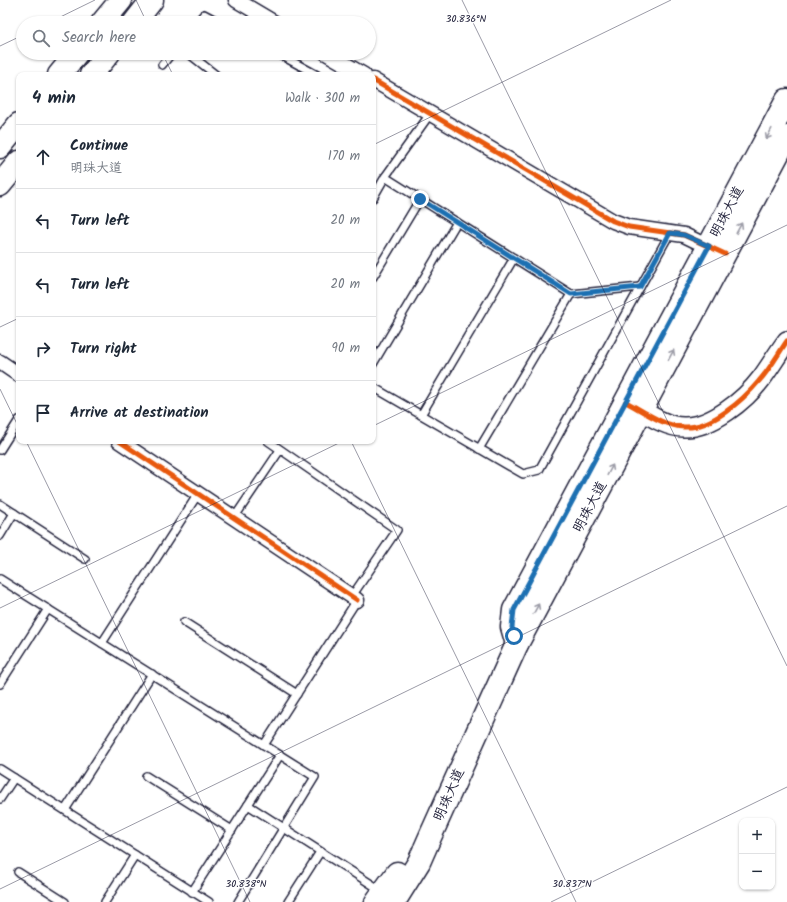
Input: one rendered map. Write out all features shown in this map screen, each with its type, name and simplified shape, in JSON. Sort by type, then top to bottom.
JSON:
[{"type":"main road","points":[[108,16],[121,0]]},
{"type":"main road","points":[[139,16],[152,0]]},
{"type":"main road","points":[[61,72],[71,60]]},
{"type":"main road","points":[[93,72],[103,60]]},
{"type":"main road","name":"明珠大道","points":[[387,899],[400,870],[430,837],[517,644],[634,406],[717,250],[787,100]]},
{"type":"main road","points":[[0,146],[16,127]]},
{"type":"main road","name":"明珠大道","points":[[717,250],[787,138]]},
{"type":"main road","points":[[0,185],[16,166]]},
{"type":"street","points":[[236,0],[263,16]]},
{"type":"street","points":[[335,60],[348,71]]},
{"type":"street","points":[[376,82],[613,221],[629,227],[684,235],[717,250]]},
{"type":"street","points":[[634,406],[668,424],[684,428],[702,425],[722,415],[741,400],[760,380],[787,341]]},
{"type":"street","points":[[0,362],[16,373]]},
{"type":"street","points":[[123,444],[354,598]]},
{"type":"lane","points":[[162,65],[166,60]]},
{"type":"lane","points":[[197,60],[212,72]]},
{"type":"lane","points":[[290,60],[312,72]]},
{"type":"lane","points":[[376,192],[430,114]]},
{"type":"lane","points":[[385,178],[571,294],[640,287]]},
{"type":"lane","points":[[376,272],[420,199]]},
{"type":"lane","points":[[376,359],[457,222]]},
{"type":"lane","points":[[376,389],[523,474],[539,470],[670,233]]},
{"type":"lane","points":[[421,415],[514,258]]},
{"type":"lane","points":[[479,449],[571,294]]},
{"type":"lane","points":[[0,450],[16,425]]},
{"type":"lane","points":[[264,745],[297,694],[354,598],[398,530],[272,444]]},
{"type":"lane","points":[[234,518],[280,450]]},
{"type":"lane","points":[[102,643],[198,494]]},
{"type":"lane","points":[[0,504],[85,559]]},
{"type":"lane","points":[[0,536],[14,513]]},
{"type":"lane","points":[[0,579],[315,777],[238,902]]},
{"type":"lane","points":[[0,684],[48,609]]},
{"type":"lane","points":[[184,622],[297,694]]},
{"type":"lane","points":[[65,810],[152,674]]},
{"type":"lane","points":[[192,892],[280,755]]},
{"type":"lane","points":[[0,769],[209,902]]},
{"type":"lane","points":[[146,776],[232,830]]},
{"type":"lane","points":[[0,799],[14,778]]},
{"type":"lane","points":[[248,805],[320,852],[387,899]]},
{"type":"lane","points":[[288,902],[320,852]]},
{"type":"lane","points":[[105,902],[135,855]]},
{"type":"lane","points":[[18,872],[65,902]]},
{"type":"cycle path","points":[[376,82],[613,221],[629,227],[684,235],[725,254]]},
{"type":"cycle path","points":[[626,402],[668,424],[684,427],[705,423],[726,412],[752,389],[767,372],[787,341]]},
{"type":"cycle path","points":[[123,444],[357,600]]},
{"type":"route","points":[[420,199],[571,294],[640,287],[670,233],[684,235],[709,246],[514,610],[512,627],[514,636]]}]
